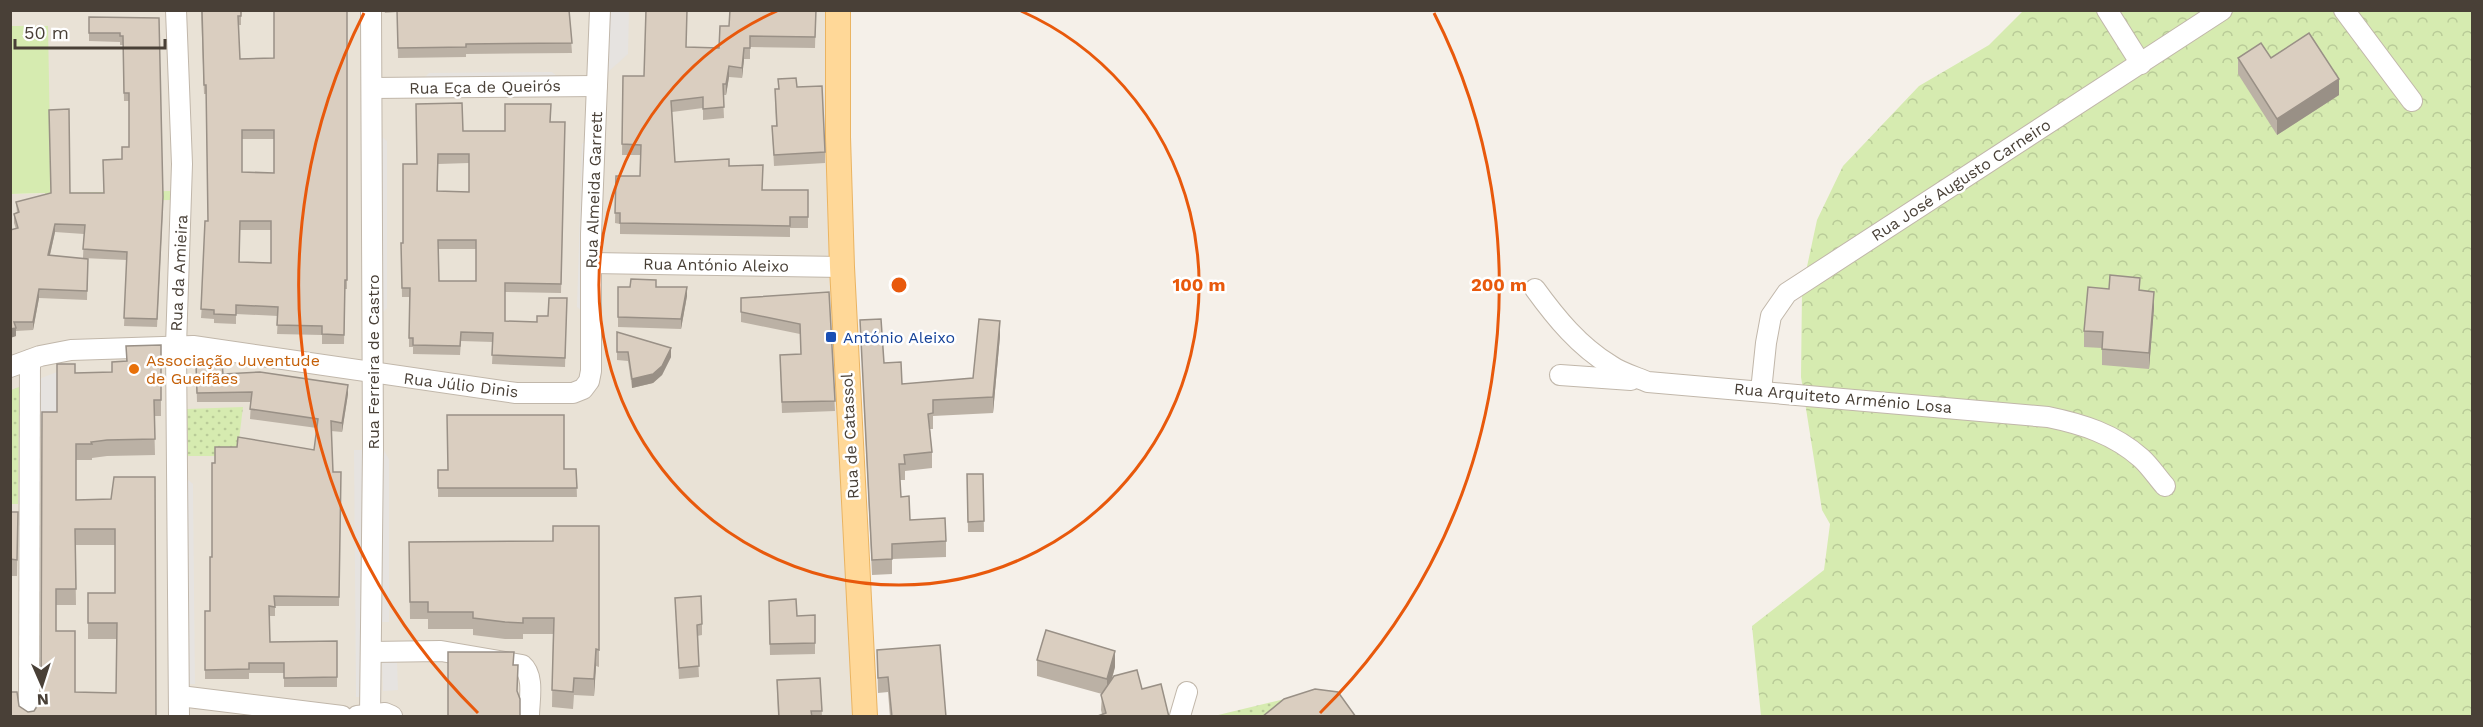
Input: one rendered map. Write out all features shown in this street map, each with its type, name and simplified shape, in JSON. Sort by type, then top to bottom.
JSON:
[{"type":"main road","name":"Rua de Catassol","points":[[838,10],[838,137],[842,267],[865,717]]},
{"type":"street","name":"Rua da Amieira","points":[[176,10],[182,164],[176,346],[179,717]]},
{"type":"street","name":"Rua Ferreira de Castro","points":[[365,716],[371,652],[373,373],[371,10]]},
{"type":"street","name":"Rua Almeida Garrett","points":[[591,370],[591,263],[600,10]]},
{"type":"street","points":[[2106,10],[2141,64]]},
{"type":"street","name":"Rua José Augusto Carneiro","points":[[1761,391],[1771,316],[1787,293],[2222,10]]},
{"type":"street","points":[[2344,10],[2412,101]]},
{"type":"street","name":"Rua Eça de Queirós","points":[[372,88],[597,86]]},
{"type":"street","name":"Rua António Aleixo","points":[[591,263],[842,267]]},
{"type":"street","name":"Rua Arquiteto Arménio Losa","points":[[1535,289],[1557,319],[1581,343],[1610,366],[1648,382],[2049,417],[2079,423],[2111,436],[2142,458],[2165,486]]},
{"type":"street","name":"Rua Júlio Dinis","points":[[10,366],[71,350],[193,346],[516,393],[573,393],[583,389],[589,381],[591,370]]},
{"type":"street","points":[[29,717],[30,360]]},
{"type":"street","points":[[1560,375],[1648,382]]},
{"type":"street","points":[[371,652],[441,651],[522,665],[527,669],[530,677],[529,717]]},
{"type":"street","points":[[1180,717],[1187,692]]},
{"type":"street","points":[[180,696],[342,717]]},
{"type":"street","points":[[365,716],[385,713],[392,717]]},
{"type":"shaded area","points":[[11,11],[172,11],[173,344],[11,363],[11,194],[50,193],[47,26],[11,26]]},
{"type":"shaded area","points":[[178,11],[369,11],[370,370],[177,344]]},
{"type":"shaded area","points":[[374,11],[598,11],[594,82],[375,85]]},
{"type":"shaded area","points":[[602,11],[835,11],[840,265],[593,261]]},
{"type":"shaded area","points":[[609,11],[629,11],[628,54],[607,73]]},
{"type":"shaded area","points":[[552,72],[558,77],[423,79],[429,73]]},
{"type":"shaded area","points":[[594,89],[587,376],[568,389],[375,370],[375,92]]},
{"type":"shaded area","points":[[380,135],[387,141],[387,308],[380,315]]},
{"type":"shaded area","points":[[588,139],[583,312],[577,307],[582,144]]},
{"type":"shaded area","points":[[593,266],[840,270],[862,716],[395,716],[373,712],[376,376],[584,391]]},
{"type":"shaded area","points":[[178,347],[370,375],[367,712],[346,714],[181,695]]},
{"type":"shaded area","points":[[173,348],[177,716],[11,716],[10,369],[34,361]]},
{"type":"shaded area","points":[[57,372],[57,428],[38,428],[39,379]]},
{"type":"shaded area","points":[[383,449],[389,459],[389,622],[382,622]]},
{"type":"shaded area","points":[[354,450],[363,450],[364,697],[356,697]]},
{"type":"shaded area","points":[[184,476],[193,484],[195,684],[186,684]]},
{"type":"shaded area","points":[[397,661],[398,690],[383,691],[382,662]]},
{"type":"shaded area","points":[[183,699],[312,716],[182,716]]},
{"type":"green space","points":[[2023,11],[2472,11],[2472,716],[1761,716],[1752,626],[1824,570],[1830,524],[1822,510],[1801,377],[1802,290],[1817,220],[1843,166],[1919,86],[1989,45]]},
{"type":"green space","points":[[10,26],[48,26],[51,193],[170,191],[170,200],[45,202],[45,193],[11,194]]},
{"type":"green space","points":[[19,387],[18,504],[11,504],[11,390]]},
{"type":"green space","points":[[243,407],[237,456],[188,456],[187,409]]},
{"type":"green space","points":[[1310,693],[1293,716],[1214,716]]},
{"type":"building","points":[[202,10],[241,10],[241,16],[238,16],[240,59],[274,58],[274,10],[347,11],[347,280],[345,280],[344,335],[322,334],[322,326],[277,325],[278,307],[236,305],[236,315],[214,314],[214,310],[201,309],[205,221],[208,221],[206,85],[204,85]],"holes":[[[242,130],[274,130],[274,173],[242,172]],[[240,221],[271,221],[271,263],[239,262]]]},
{"type":"building","points":[[397,10],[569,10],[572,43],[466,44],[466,47],[398,48]]},
{"type":"building","points":[[646,10],[687,10],[686,47],[719,48],[720,26],[729,26],[730,10],[816,10],[815,37],[750,36],[750,48],[744,48],[742,68],[729,66],[726,84],[723,84],[724,107],[703,109],[703,97],[671,101],[675,162],[729,159],[729,166],[763,165],[762,190],[808,190],[808,217],[790,217],[790,226],[620,223],[620,213],[615,213],[616,176],[640,176],[641,145],[622,144],[623,76],[644,76]]},
{"type":"building","points":[[89,17],[159,18],[163,197],[157,319],[124,318],[127,252],[83,249],[85,225],[55,224],[48,255],[88,259],[87,291],[39,289],[33,322],[14,322],[16,328],[10,329],[10,230],[18,228],[14,214],[19,212],[16,202],[51,193],[49,110],[69,109],[70,193],[104,193],[103,160],[122,159],[122,147],[129,147],[129,93],[124,93],[123,36],[120,36],[120,33],[89,33]]},
{"type":"building","points":[[2309,33],[2339,79],[2277,119],[2238,58],[2261,43],[2271,58]]},
{"type":"building","points":[[796,78],[797,87],[822,86],[825,152],[774,155],[772,126],[777,126],[775,89],[779,89],[778,79]]},
{"type":"building","points":[[462,103],[463,131],[505,131],[505,104],[551,104],[550,122],[565,122],[561,284],[505,283],[505,321],[537,322],[537,316],[548,316],[549,298],[567,298],[565,358],[492,355],[493,333],[461,332],[460,346],[413,345],[413,338],[409,338],[410,288],[402,288],[401,243],[403,243],[403,164],[417,164],[416,104]],"holes":[[[438,154],[469,154],[469,192],[437,191]],[[438,240],[476,240],[476,281],[439,281]]]},
{"type":"building","points":[[2110,275],[2140,278],[2139,290],[2154,292],[2149,353],[2102,349],[2103,332],[2084,331],[2088,287],[2109,289]]},
{"type":"building","points":[[631,279],[656,280],[656,287],[687,287],[681,319],[618,317],[618,287],[630,287]]},
{"type":"building","points":[[829,292],[835,401],[782,402],[780,355],[801,354],[800,324],[741,312],[741,298]]},
{"type":"building","points":[[881,319],[884,363],[901,362],[902,384],[973,378],[979,319],[1000,321],[993,397],[933,400],[933,413],[928,414],[932,452],[904,455],[905,464],[899,464],[901,497],[909,496],[910,520],[945,518],[946,541],[892,544],[892,559],[872,560],[860,320]]},
{"type":"building","points":[[617,332],[671,348],[662,366],[653,374],[632,379],[628,352],[617,352]]},
{"type":"building","points":[[161,345],[161,400],[154,400],[155,439],[107,440],[91,442],[92,444],[76,444],[76,500],[111,499],[114,477],[155,477],[156,717],[10,717],[10,692],[17,692],[19,706],[28,712],[34,711],[41,700],[42,412],[57,412],[57,364],[75,364],[75,373],[112,372],[112,362],[127,361],[126,346]],"holes":[[[75,529],[115,529],[115,593],[88,593],[88,623],[117,623],[116,693],[75,692],[75,631],[56,631],[56,589],[76,589]]]},
{"type":"building","points":[[222,363],[223,374],[260,372],[348,385],[342,423],[331,421],[333,472],[341,472],[339,597],[274,596],[275,607],[269,606],[270,642],[337,641],[337,677],[284,678],[284,663],[249,663],[249,669],[205,670],[205,611],[210,611],[212,463],[215,463],[215,447],[237,447],[238,437],[314,450],[318,419],[250,409],[252,392],[197,393],[196,364]]},
{"type":"building","points":[[447,415],[564,415],[564,469],[576,469],[577,488],[438,488],[438,470],[448,470]]},
{"type":"building","points":[[967,474],[983,474],[984,521],[968,522]]},
{"type":"building","points":[[10,512],[18,512],[17,560],[10,559]]},
{"type":"building","points":[[553,526],[599,526],[599,650],[596,649],[594,679],[574,678],[573,692],[552,690],[554,618],[523,618],[523,623],[505,622],[473,618],[473,612],[428,612],[428,602],[410,602],[409,542],[553,541]]},
{"type":"building","points":[[701,596],[702,624],[697,625],[699,666],[679,668],[675,598]]},
{"type":"building","points":[[796,599],[797,616],[815,615],[815,643],[770,644],[769,601]]},
{"type":"building","points":[[1046,630],[1115,651],[1107,679],[1037,660]]},
{"type":"building","points":[[940,645],[946,717],[892,717],[888,677],[878,678],[877,650]]},
{"type":"building","points":[[448,652],[514,652],[513,665],[518,665],[517,691],[520,699],[520,717],[448,717]]},
{"type":"building","points":[[1137,670],[1142,689],[1161,684],[1169,717],[1095,717],[1106,713],[1101,695],[1114,676]]},
{"type":"building","points":[[820,678],[822,711],[811,711],[812,717],[779,717],[777,680]]},
{"type":"building","points":[[1315,689],[1338,692],[1356,717],[1262,717],[1284,699]]},
{"type":"place","name":"António Aleixo","points":[[831,337]]},
{"type":"place","name":"Associação Juventude de Gueifães","points":[[134,369]]}]
